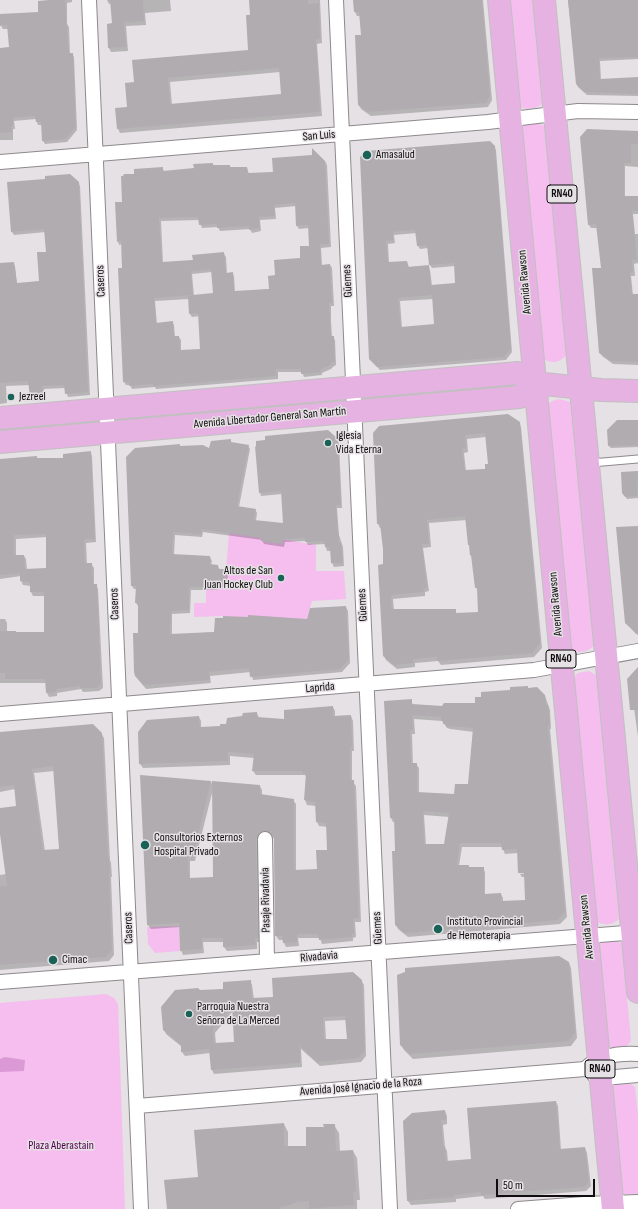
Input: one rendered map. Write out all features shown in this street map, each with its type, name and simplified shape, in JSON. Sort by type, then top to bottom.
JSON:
[{"type":"main road","name":"Avenida Rawson","points":[[499,0],[588,936],[595,1068],[613,1206]]},
{"type":"main road","name":"RN40","points":[[544,0],[581,388],[584,463],[635,932],[638,992]]},
{"type":"main road","name":"Avenida Libertador General San Martín","points":[[0,418],[518,372],[535,383],[601,390],[638,391]]},
{"type":"main road","name":"Avenida Libertador General San Martín","points":[[0,442],[520,397],[535,383]]},
{"type":"street","name":"Caseros","points":[[89,0],[141,1209]]},
{"type":"street","name":"Güemes","points":[[336,0],[390,1209]]},
{"type":"street","name":"San Luis","points":[[0,162],[488,122],[578,111],[638,112]]},
{"type":"street","name":"Laprida","points":[[0,714],[534,670],[638,651]]},
{"type":"street","name":"Pasaje Rivadavia","points":[[264,839],[267,961]]},
{"type":"street","name":"Rivadavia","points":[[0,982],[635,932]]},
{"type":"street","name":"Avenida José Ignacio de la Roza","points":[[595,1068],[605,1056],[638,1054]]},
{"type":"street","name":"Avenida José Ignacio de la Roza","points":[[137,1106],[595,1068],[638,1075]]},
{"type":"street","points":[[518,1209],[584,1204],[613,1206],[638,1202]]},
{"type":"lane","points":[[584,463],[638,459]]},
{"type":"green space","points":[[507,0],[532,0],[542,104],[533,108],[527,109],[517,106]]},
{"type":"green space","points":[[537,123],[544,126],[566,355],[561,360],[556,362],[550,362],[543,359],[519,129],[526,124]]},
{"type":"green space","points":[[516,380],[518,388],[376,399],[376,396]]},
{"type":"green space","points":[[335,397],[337,400],[336,404],[127,422],[126,417]]},
{"type":"green space","points":[[559,399],[570,402],[594,646],[582,652],[569,648],[546,406],[552,401]]},
{"type":"green space","points":[[90,420],[91,424],[0,435],[0,426]]},
{"type":"green space","name":"Altos de San Juan Hockey Club","points":[[229,533],[252,534],[316,545],[316,571],[344,571],[346,599],[312,601],[302,634],[223,616],[194,617],[194,603],[206,603],[206,587],[216,587],[217,569],[226,569]]},
{"type":"green space","points":[[589,671],[596,675],[619,919],[610,924],[601,923],[594,920],[572,679],[578,673]]},
{"type":"green space","points":[[179,926],[180,951],[155,953],[148,944],[147,927]]},
{"type":"green space","points":[[615,940],[622,943],[631,1041],[625,1048],[613,1049],[608,1045],[597,947],[603,941]]},
{"type":"green space","name":"Plaza Aberastain","points":[[106,994],[114,998],[118,1004],[125,1209],[0,1209],[0,1003]]},
{"type":"green space","points":[[627,1082],[635,1087],[638,1115],[638,1194],[621,1193],[610,1089],[618,1083]]},
{"type":"shaded area","points":[[5,1057],[25,1060],[24,1071],[0,1072],[0,1059]]},
{"type":"building","points":[[65,0],[69,53],[73,53],[76,126],[66,139],[42,141],[41,122],[36,122],[35,116],[13,118],[13,126],[11,126],[12,132],[0,133],[0,48],[9,47],[7,25],[0,26],[0,14],[38,12],[38,1]]},
{"type":"building","points":[[110,0],[143,0],[144,21],[124,22],[126,47],[108,48],[107,24],[112,23]]},
{"type":"building","points":[[249,0],[308,0],[308,4],[319,3],[320,39],[316,40],[320,112],[117,129],[115,108],[127,107],[125,83],[134,82],[132,60],[248,50],[246,15],[250,15]],"holes":[[[279,68],[281,94],[170,104],[168,78]]]},
{"type":"building","points":[[353,0],[482,0],[490,95],[486,103],[368,112],[358,105],[355,35],[361,35],[359,12],[354,12]]},
{"type":"building","points":[[568,0],[638,0],[638,57],[599,58],[600,79],[638,77],[638,94],[584,92],[576,84]]},
{"type":"building","points":[[587,129],[638,131],[638,144],[631,144],[631,163],[624,163],[624,196],[638,196],[638,211],[632,211],[637,260],[632,260],[633,272],[630,273],[632,294],[638,294],[638,362],[611,361],[599,353],[592,268],[601,268],[596,224],[588,225],[580,137]]},
{"type":"building","points":[[490,141],[495,146],[511,348],[504,357],[377,367],[369,359],[360,157],[366,151]],"holes":[[[415,230],[417,246],[427,245],[429,265],[408,267],[407,261],[388,262],[386,241],[393,240],[393,232]],[[454,263],[455,283],[431,285],[429,265]],[[432,295],[434,324],[401,327],[398,298]]]},
{"type":"building","points":[[312,148],[325,161],[329,244],[320,244],[321,265],[330,264],[332,303],[329,303],[331,336],[334,336],[335,362],[332,362],[329,366],[320,370],[321,372],[301,374],[301,369],[276,369],[277,376],[153,386],[153,384],[129,386],[129,382],[123,382],[118,268],[122,268],[121,241],[117,242],[115,202],[122,202],[121,176],[124,174],[134,174],[134,169],[163,167],[163,171],[194,168],[193,164],[213,163],[213,165],[230,165],[230,167],[247,167],[248,173],[273,172],[272,158],[312,155]],"holes":[[[295,203],[296,226],[308,225],[309,246],[300,246],[300,258],[274,260],[275,275],[268,276],[269,289],[234,291],[233,272],[226,273],[224,252],[192,255],[193,260],[162,262],[159,218],[198,217],[199,225],[217,224],[217,228],[249,226],[249,230],[260,228],[259,217],[275,216],[274,205]],[[211,269],[213,293],[193,295],[191,271]],[[191,295],[188,296],[189,314],[198,313],[200,349],[180,350],[179,336],[174,336],[173,321],[156,323],[154,298]]]},
{"type":"building","points":[[70,174],[79,182],[88,392],[65,394],[64,385],[42,386],[43,396],[30,397],[28,381],[0,383],[0,263],[14,262],[17,283],[39,281],[37,252],[46,252],[44,229],[11,232],[7,182],[45,179],[45,176]]},
{"type":"building","points":[[508,414],[520,422],[540,643],[532,653],[437,661],[437,657],[413,659],[413,663],[394,665],[383,656],[378,565],[383,564],[383,549],[380,524],[377,524],[373,433],[379,426]],"holes":[[[485,433],[488,464],[485,464],[485,469],[465,470],[462,449],[466,448],[465,435]],[[465,516],[475,588],[477,588],[478,612],[456,613],[456,609],[392,609],[391,595],[424,592],[423,588],[427,588],[422,544],[429,544],[427,520]]]},
{"type":"building","points":[[617,420],[638,420],[638,445],[608,446],[607,430]]},
{"type":"building","points":[[328,430],[338,439],[341,505],[336,505],[339,543],[341,543],[343,563],[331,563],[330,548],[325,547],[324,541],[305,542],[305,538],[283,539],[282,544],[261,541],[261,538],[201,529],[201,534],[173,532],[172,554],[210,556],[210,564],[218,565],[218,569],[226,569],[226,584],[217,584],[216,587],[189,587],[189,610],[171,611],[170,634],[214,632],[215,618],[223,618],[223,616],[248,617],[248,615],[307,619],[310,608],[346,606],[349,659],[340,669],[250,677],[249,668],[209,672],[210,680],[143,685],[135,676],[134,672],[133,633],[138,633],[138,603],[135,603],[136,586],[131,586],[126,457],[135,448],[180,444],[180,446],[203,445],[209,448],[211,441],[231,439],[231,442],[249,445],[237,506],[256,509],[254,520],[283,523],[281,491],[259,493],[255,446],[256,447],[256,441],[265,440],[265,436]]},
{"type":"building","points":[[91,451],[95,539],[84,539],[85,563],[92,563],[93,584],[97,584],[101,683],[97,688],[80,688],[80,686],[56,689],[56,692],[46,693],[45,679],[5,679],[5,673],[0,673],[0,631],[44,632],[44,592],[30,592],[30,582],[20,581],[20,573],[0,575],[0,459],[37,456],[37,458],[63,458],[63,454]],"holes":[[[46,534],[46,568],[25,569],[24,555],[14,555],[14,535]]]},
{"type":"building","points":[[638,471],[637,496],[625,497],[622,493],[621,472]]},
{"type":"building","points":[[638,526],[638,635],[625,623],[616,527]]},
{"type":"building","points":[[638,667],[638,710],[630,710],[627,679]]},
{"type":"building","points":[[510,687],[537,687],[545,695],[546,705],[548,704],[550,725],[548,725],[565,912],[558,920],[404,933],[395,925],[392,851],[395,851],[394,818],[390,818],[384,701],[412,699],[412,704],[442,706],[444,703],[475,703],[475,697],[481,697],[481,692],[510,690]],"holes":[[[412,715],[441,717],[441,721],[443,721],[443,724],[446,724],[446,726],[473,728],[468,784],[455,784],[454,794],[417,792],[417,763],[411,763],[410,730],[413,730]],[[423,811],[449,813],[444,844],[424,844]],[[460,843],[501,843],[502,850],[517,849],[518,873],[524,873],[525,900],[501,901],[501,893],[484,894],[484,867],[457,865]]]},
{"type":"building","points":[[333,706],[333,716],[351,715],[352,747],[350,747],[350,780],[354,780],[359,918],[353,918],[354,933],[352,934],[352,937],[319,940],[318,934],[297,934],[297,942],[283,943],[282,936],[275,936],[274,839],[269,832],[264,831],[258,835],[256,839],[258,938],[255,938],[256,945],[223,947],[223,938],[202,938],[202,949],[180,951],[179,923],[147,925],[140,775],[211,781],[193,856],[188,857],[189,878],[213,877],[212,781],[260,785],[260,794],[294,799],[294,870],[317,869],[316,850],[327,850],[326,823],[316,822],[315,802],[304,800],[306,774],[303,774],[303,771],[252,771],[254,754],[228,752],[228,761],[139,764],[138,732],[147,720],[199,716],[200,727],[220,726],[220,724],[226,724],[227,718],[242,716],[243,713],[257,712],[257,717],[284,719],[284,710]]},
{"type":"building","points":[[93,724],[102,733],[110,873],[112,950],[106,957],[0,965],[0,886],[7,886],[0,834],[0,808],[16,806],[14,785],[0,787],[0,732]],"holes":[[[53,766],[59,849],[43,850],[32,769]]]},
{"type":"building","points":[[559,956],[569,962],[575,1033],[568,1041],[410,1054],[400,1045],[397,975],[405,972],[405,968]]},
{"type":"building","points":[[353,972],[362,980],[365,1051],[358,1058],[317,1062],[300,1046],[300,1063],[211,1070],[209,1049],[181,1052],[181,1045],[163,1030],[161,1007],[175,990],[198,988],[200,990],[223,989],[223,982],[251,980],[252,998],[273,997],[272,978]],"holes":[[[232,1006],[234,1042],[214,1043],[213,1028]],[[345,1016],[347,1039],[324,1039],[323,1017]]]},
{"type":"building","points":[[556,1101],[560,1149],[585,1147],[589,1182],[584,1187],[481,1195],[481,1192],[454,1195],[454,1197],[407,1201],[403,1121],[412,1113],[445,1110],[446,1120],[441,1120],[446,1161],[471,1159],[467,1108]]},
{"type":"building","points":[[284,1123],[284,1146],[306,1146],[306,1127],[324,1127],[323,1124],[335,1124],[336,1151],[353,1150],[356,1192],[353,1192],[354,1205],[309,1209],[309,1201],[296,1202],[291,1205],[280,1207],[280,1209],[167,1209],[164,1180],[198,1177],[194,1130]]},
{"type":"place","name":"Amasalud","points":[[367,155]]},
{"type":"place","name":"Jezreel","points":[[11,397]]},
{"type":"place","name":"Iglesia Vida Eterna","points":[[328,443]]},
{"type":"place","name":"Altos de San Juan Hockey Club","points":[[281,578]]},
{"type":"place","name":"Consultorios Externos Hospital Privado","points":[[145,845]]},
{"type":"place","name":"Instituto Provincial de Hemoterapia","points":[[438,929]]},
{"type":"place","name":"Cimac","points":[[53,960]]},
{"type":"place","name":"Parroquia Nuestra Señora de La Merced","points":[[189,1014]]}]
